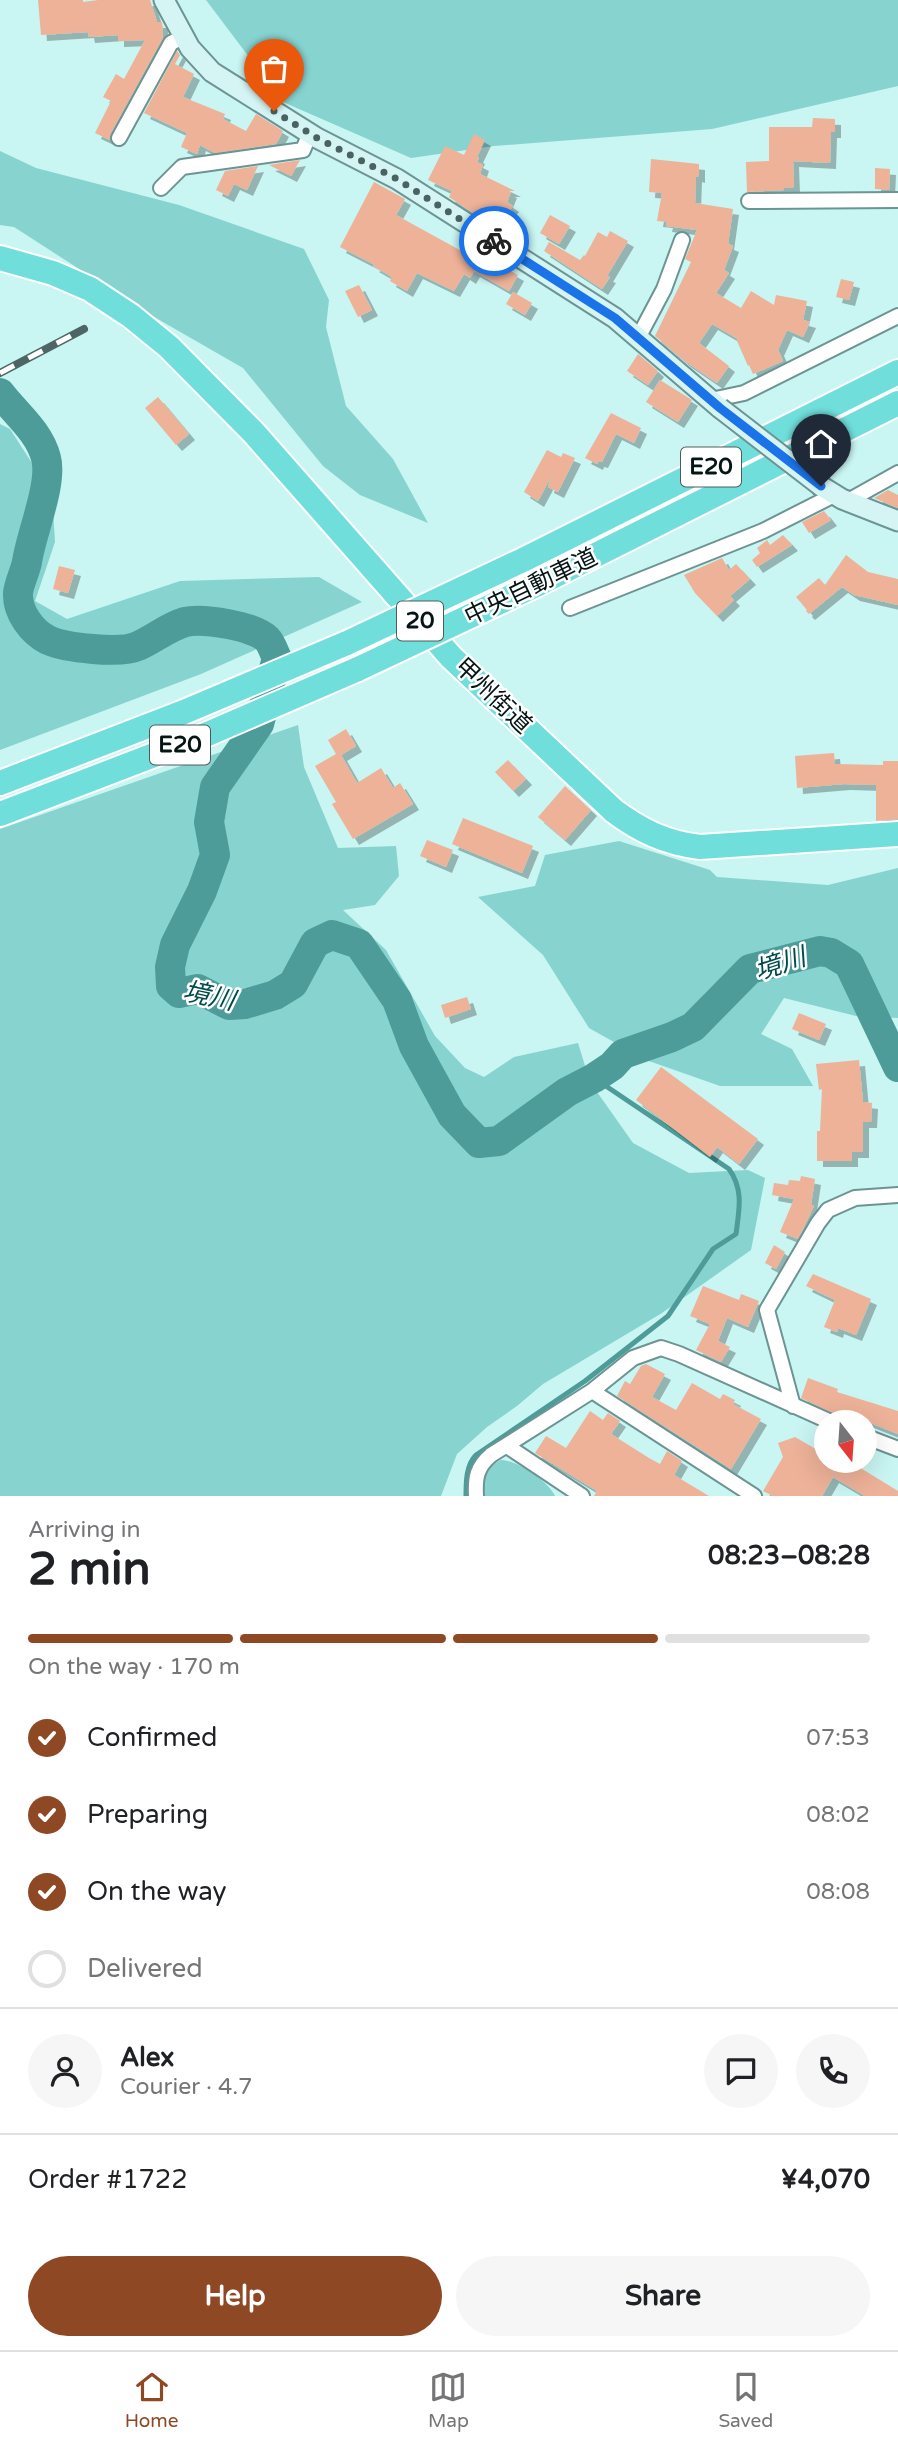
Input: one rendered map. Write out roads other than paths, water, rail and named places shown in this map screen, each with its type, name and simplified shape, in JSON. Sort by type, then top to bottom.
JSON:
[{"type":"highway","name":"甲州街道","points":[[0,258],[52,273],[90,289],[169,346],[254,433],[452,657],[614,811],[633,825],[653,836],[677,844],[700,846],[898,834]]},
{"type":"highway","name":"中央自動車道","points":[[0,783],[184,712],[346,643],[660,493],[898,372]]},
{"type":"highway","name":"中央自動車道","points":[[0,814],[196,739],[358,669],[536,585],[898,403]]},
{"type":"main road","points":[[163,0],[190,48],[212,72],[310,133],[397,179],[615,318],[716,404],[834,494],[898,521]]},
{"type":"street","points":[[119,138],[171,43],[183,37]]},
{"type":"street","points":[[161,188],[182,167],[303,150],[310,133]]},
{"type":"street","points":[[749,201],[898,200]]},
{"type":"street","points":[[638,338],[664,289],[682,240]]},
{"type":"street","points":[[716,404],[744,393],[898,316]]},
{"type":"street","points":[[570,608],[763,531],[834,494],[898,474]]},
{"type":"street","points":[[793,1406],[767,1310],[828,1210],[855,1198],[898,1195]]},
{"type":"street","points":[[476,1496],[477,1471],[481,1464],[592,1391],[633,1358],[661,1348],[679,1353],[814,1415]]},
{"type":"street","points":[[592,1391],[754,1496]]},
{"type":"street","points":[[877,1441],[898,1449]]},
{"type":"street","points":[[507,1446],[564,1491],[582,1496]]},
{"type":"waterway","name":"境川","points":[[0,393],[38,439],[46,458],[47,481],[18,593],[23,614],[36,632],[56,643],[119,650],[138,646],[185,622],[216,622],[261,634],[269,641],[277,658],[259,724],[215,787],[209,822],[215,855],[202,891],[175,945],[170,967],[171,986],[179,993],[198,989],[229,1005],[245,1004],[275,995],[293,984],[315,943],[332,935],[359,944],[397,1000],[414,1046],[452,1115],[479,1143],[499,1141],[567,1092],[612,1066],[623,1054],[693,1027],[750,969],[820,951],[831,953],[849,964],[898,1067]]},
{"type":"waterway","points":[[466,1496],[468,1469],[476,1455],[585,1381],[668,1316],[713,1249],[736,1234],[739,1192],[729,1169],[594,1078]]},
{"type":"railway","points":[[0,373],[84,329]]}]
